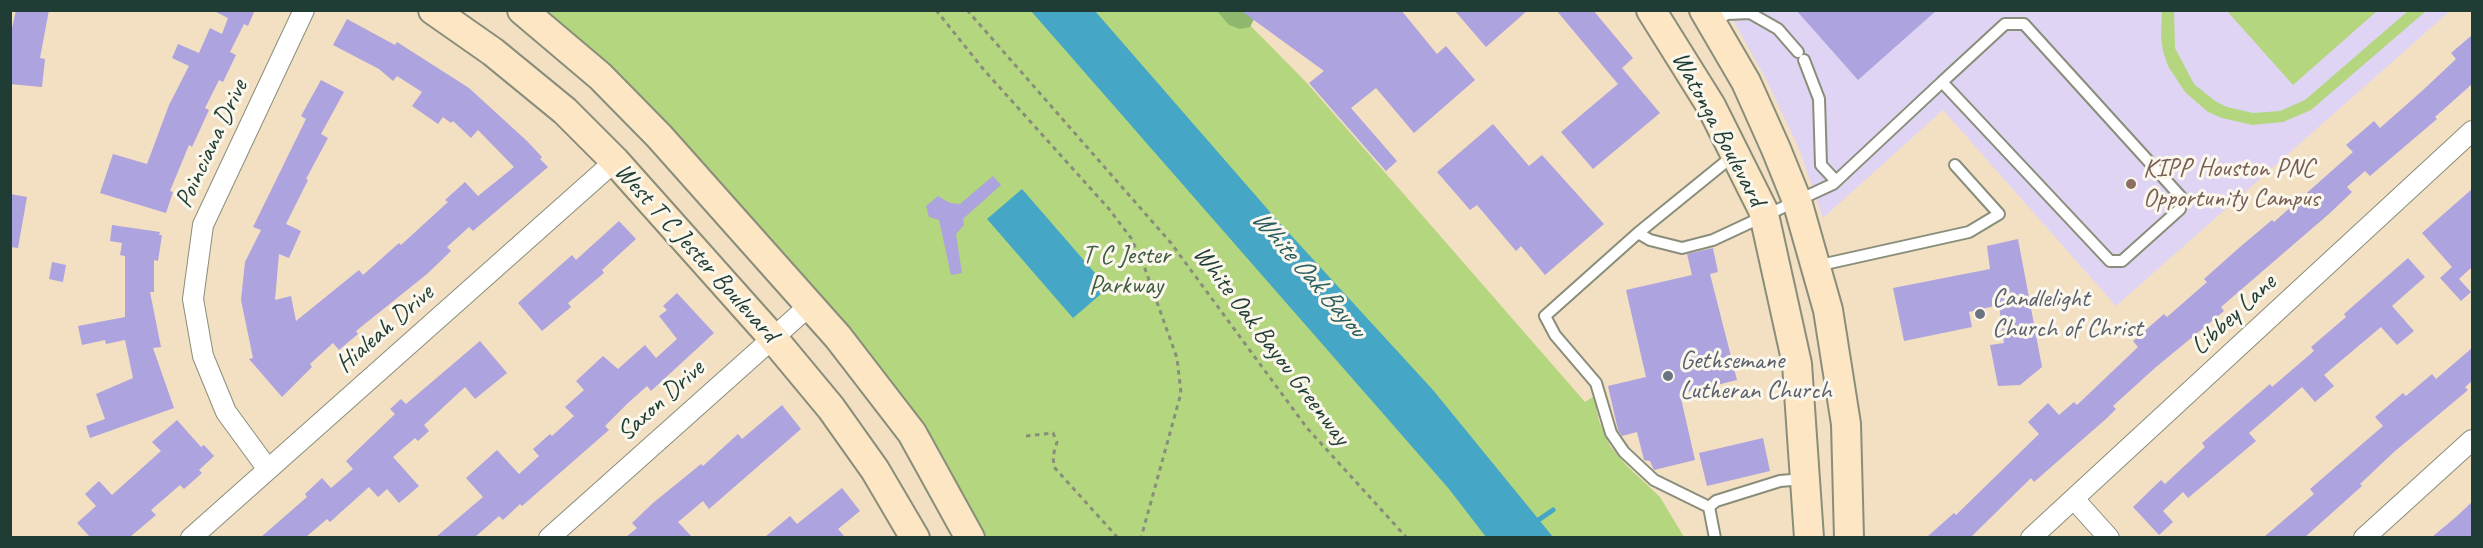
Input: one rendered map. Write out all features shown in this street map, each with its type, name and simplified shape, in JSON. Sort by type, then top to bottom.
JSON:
[{"type":"main road","name":"West T C Jester Boulevard","points":[[433,10],[493,52],[565,111],[615,161],[772,337],[831,408],[875,470],[915,537]]},
{"type":"main road","name":"West T C Jester Boulevard","points":[[522,10],[600,76],[659,136],[810,305],[912,433],[970,537]]},
{"type":"main road","name":"Watonga Boulevard","points":[[1652,10],[1711,106],[1764,215],[1797,364],[1809,537]]},
{"type":"main road","name":"Watonga Boulevard","points":[[1708,17],[1746,82],[1797,201],[1828,310],[1846,424],[1849,537]]},
{"type":"street","name":"Poinciana Drive","points":[[267,468],[226,412],[203,356],[193,299],[203,225],[304,10]]},
{"type":"street","name":"Libbey Lane","points":[[2031,537],[2472,131]]},
{"type":"street","name":"Hialeah Drive","points":[[192,537],[615,161]]},
{"type":"street","name":"Saxon Drive","points":[[549,537],[810,305]]},
{"type":"street","points":[[2364,537],[2472,440]]},
{"type":"street","points":[[2074,499],[2109,537]]},
{"type":"lane","points":[[1708,17],[1750,14],[1778,29],[1801,56],[1819,99],[1821,165],[1836,181]]},
{"type":"lane","points":[[1638,233],[1650,240],[1683,248],[1713,240],[1836,181],[1942,82],[2005,24],[2024,24],[2181,197],[2180,209],[2122,261],[2110,261],[1942,82]]},
{"type":"lane","points":[[1709,507],[1654,480],[1624,452],[1611,433],[1596,383],[1555,335],[1545,316],[1638,233],[1734,155]]},
{"type":"lane","points":[[1816,266],[1969,232],[1999,214],[1955,165]]},
{"type":"lane","points":[[1709,507],[1716,501],[1780,481],[1806,478]]},
{"type":"lane","points":[[1709,507],[1715,537]]},
{"type":"path","points":[[936,10],[984,70],[1109,209],[1131,238],[1161,310],[1177,358],[1181,393],[1141,537]]},
{"type":"path","points":[[940,10],[941,17]]},
{"type":"path","name":"White Oak Bayou Greenway","points":[[967,10],[1171,243],[1307,428],[1407,537]]},
{"type":"path","points":[[1026,436],[1053,433],[1057,442],[1053,456],[1054,467],[1118,537]]},
{"type":"shaded area","name":"KIPP Houston PNC Opportunity Campus","points":[[1728,11],[2450,11],[2116,306],[1943,110],[1823,218],[1799,149],[1767,81]]},
{"type":"green space","name":"T C Jester Parkway","points":[[533,11],[1236,11],[1306,82],[1585,402],[1594,396],[1599,421],[1610,446],[1627,466],[1660,497],[1684,537],[978,537],[947,466],[834,315]]},
{"type":"green space","points":[[1217,11],[1258,11],[1250,27],[1240,29],[1229,25]]},
{"type":"green space","points":[[2162,11],[2174,11],[2175,48],[2194,84],[2215,101],[2227,107],[2253,113],[2280,111],[2305,100],[2408,11],[2426,11],[2311,110],[2283,122],[2252,125],[2208,112],[2185,92],[2168,66],[2163,51]]},
{"type":"green space","points":[[2227,11],[2377,11],[2293,85]]},
{"type":"water","name":"White Oak Bayou","points":[[1031,11],[1095,11],[1277,220],[1433,390],[1553,537],[1486,537],[1449,489]]},
{"type":"water","points":[[1022,189],[1108,288],[1073,318],[987,219]]},
{"type":"building","points":[[16,10],[49,10],[40,58],[45,59],[42,87],[10,84],[12,28]]},
{"type":"building","points":[[212,10],[255,10],[248,26],[244,24],[230,52],[236,55],[223,82],[219,80],[205,108],[209,110],[192,147],[189,145],[170,191],[173,192],[166,213],[100,193],[113,154],[147,164],[169,105],[189,66],[172,58],[178,44],[199,53],[210,28],[222,34],[228,18]]},
{"type":"building","points":[[1240,10],[1401,10],[1437,54],[1446,46],[1475,80],[1414,133],[1376,88],[1351,108],[1397,161],[1386,171],[1309,83],[1324,71]]},
{"type":"building","points":[[1454,10],[1528,10],[1486,47]]},
{"type":"building","points":[[1556,10],[1593,10],[1633,58],[1622,68],[1660,113],[1593,169],[1561,132],[1618,84]]},
{"type":"building","points":[[1796,10],[1937,10],[1858,80]]},
{"type":"building","points":[[347,19],[395,45],[397,42],[469,88],[527,141],[548,167],[473,231],[469,227],[447,247],[451,251],[427,274],[356,331],[358,334],[339,350],[333,343],[310,364],[312,367],[282,397],[249,359],[253,358],[241,300],[245,262],[261,230],[253,227],[306,119],[301,116],[321,80],[344,92],[321,134],[328,138],[286,224],[301,231],[289,258],[279,254],[275,300],[291,296],[296,321],[359,270],[363,275],[399,243],[401,245],[448,202],[445,200],[465,182],[478,196],[514,167],[478,130],[471,138],[453,121],[451,123],[443,117],[438,124],[412,106],[422,92],[397,76],[393,81],[379,69],[333,45]]},
{"type":"building","points":[[2472,35],[2472,84],[2435,117],[2437,119],[2370,176],[2365,171],[2347,187],[2352,192],[2330,213],[2221,307],[2224,311],[2113,406],[2116,409],[2107,418],[2034,482],[2031,478],[1971,537],[1927,537],[1954,513],[1956,515],[2039,434],[2028,422],[2048,403],[2059,415],[2074,402],[2077,405],[2138,347],[2133,341],[2164,314],[2167,317],[2207,282],[2204,279],[2240,247],[2272,220],[2274,222],[2353,152],[2346,145],[2374,121],[2380,128],[2422,91],[2456,59],[2451,53]]},
{"type":"building","points":[[1493,124],[1529,166],[1542,155],[1604,224],[1545,275],[1521,246],[1516,251],[1477,205],[1470,210],[1437,172]]},
{"type":"building","points":[[993,176],[1001,185],[963,219],[964,225],[956,234],[962,273],[951,275],[939,220],[929,217],[926,206],[938,196],[950,203],[960,204]]},
{"type":"building","points":[[2472,189],[2472,267],[2459,279],[2471,292],[2461,301],[2440,278],[2452,267],[2422,233]]},
{"type":"building","points":[[10,194],[27,197],[18,248],[10,247]]},
{"type":"building","points":[[619,221],[636,239],[602,270],[604,273],[568,303],[571,307],[542,331],[518,303],[572,255],[576,260]]},
{"type":"building","points":[[112,225],[160,232],[159,235],[162,235],[158,261],[154,260],[154,292],[150,292],[161,347],[153,348],[174,408],[90,438],[86,426],[105,419],[96,394],[133,378],[125,340],[106,344],[105,340],[82,345],[78,326],[125,317],[125,256],[120,255],[122,243],[110,241]]},
{"type":"building","points":[[2018,239],[2042,367],[2020,385],[1998,386],[1990,345],[2004,343],[1999,305],[1969,312],[1972,327],[1904,341],[1893,288],[1990,269],[1987,246]]},
{"type":"building","points":[[1713,248],[1718,272],[1710,274],[1737,380],[1680,394],[1695,460],[1654,470],[1650,461],[1644,460],[1637,432],[1622,436],[1618,430],[1608,386],[1646,377],[1626,290],[1692,275],[1687,254]]},
{"type":"building","points":[[2408,258],[2425,277],[2392,306],[2414,331],[2397,345],[2381,327],[2324,375],[2334,386],[2315,402],[2302,387],[2249,433],[2256,441],[2188,498],[2183,492],[2163,511],[2173,522],[2159,535],[2133,507],[2161,480],[2165,484],[2205,447],[2202,443],[2270,384],[2272,387],[2314,351],[2311,347],[2346,317],[2344,314]]},
{"type":"building","points":[[52,262],[66,265],[63,282],[49,279]]},
{"type":"building","points":[[677,293],[714,333],[651,391],[647,386],[605,426],[609,430],[503,520],[499,516],[475,537],[436,537],[483,497],[466,478],[497,450],[519,474],[539,456],[533,449],[574,416],[565,407],[584,390],[576,381],[603,356],[618,369],[645,345],[656,358],[677,339],[659,316],[667,310],[663,306]]},
{"type":"building","points":[[480,341],[507,373],[475,399],[465,387],[424,425],[429,431],[418,441],[415,438],[393,457],[419,486],[399,503],[387,489],[378,497],[369,487],[330,522],[327,519],[306,537],[261,537],[307,497],[305,494],[322,478],[331,488],[353,469],[346,461],[395,414],[390,409],[401,399],[406,404]]},
{"type":"building","points":[[2472,348],[2472,381],[2465,387],[2468,390],[2394,452],[2360,484],[2362,486],[2305,537],[2264,537],[2314,494],[2310,489],[2383,426],[2375,417],[2403,393],[2406,396],[2432,374],[2436,379]]},
{"type":"building","points":[[782,405],[801,429],[709,509],[703,501],[678,522],[692,537],[626,537],[637,528],[632,523],[653,503],[701,464],[703,466],[738,434],[742,439]]},
{"type":"building","points":[[177,420],[201,447],[204,445],[214,456],[199,470],[202,473],[184,489],[180,485],[151,510],[156,515],[130,537],[90,537],[77,523],[96,506],[85,494],[99,481],[112,495],[161,451],[152,442]]},
{"type":"building","points":[[1763,438],[1770,471],[1707,486],[1699,453]]},
{"type":"building","points":[[842,488],[860,511],[838,529],[845,537],[765,537],[790,516],[797,524]]},
{"type":"building","points":[[2472,502],[2472,537],[2432,537],[2456,517]]},
{"type":"waterway","points":[[1534,523],[1553,510]]},
{"type":"place","name":"KIPP Houston PNC Opportunity Campus","points":[[2131,184]]},
{"type":"place","name":"Candlelight Church of Christ","points":[[1980,314]]},
{"type":"place","name":"Gethsemane Lutheran Church","points":[[1668,376]]}]
